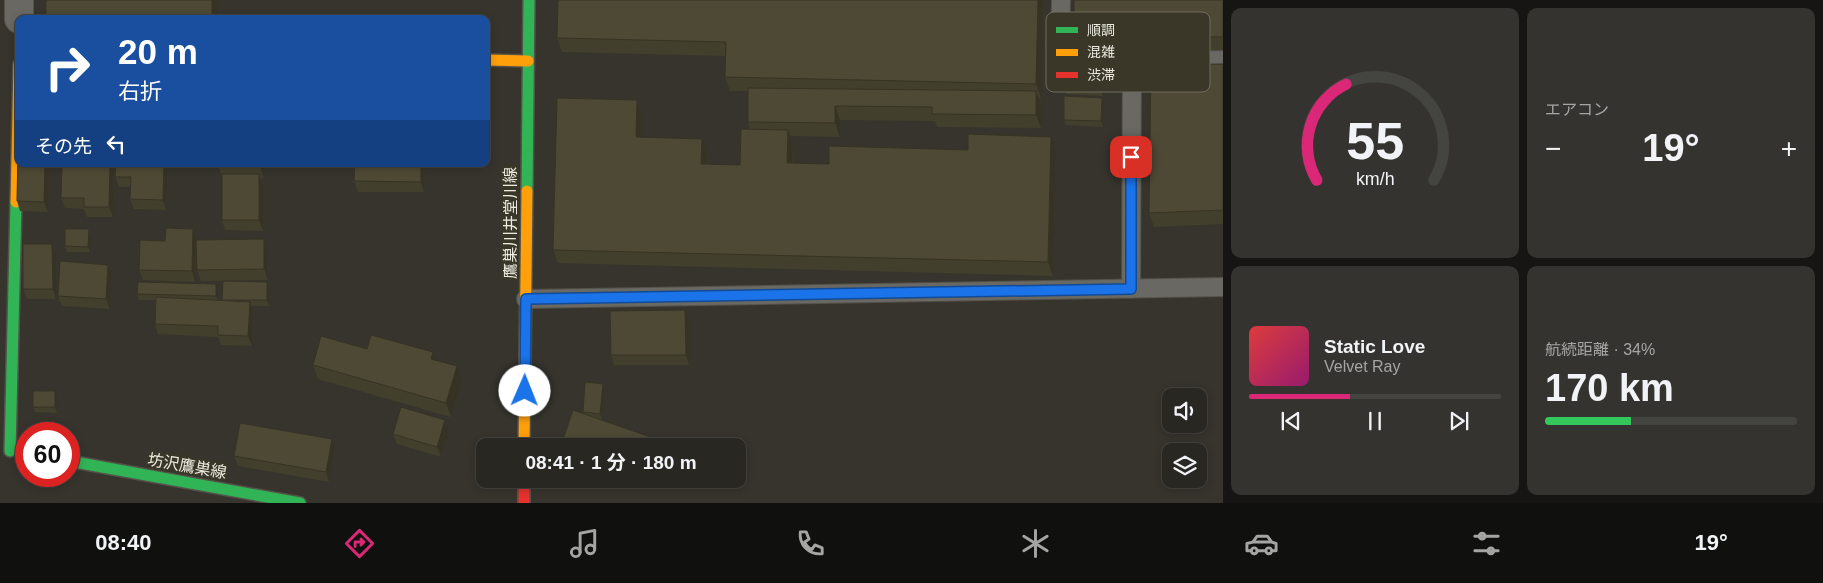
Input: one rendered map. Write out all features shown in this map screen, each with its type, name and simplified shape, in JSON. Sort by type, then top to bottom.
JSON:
[{"type":"main road","name":"鷹巣川井堂川線","points":[[524,438],[529,0]]},
{"type":"main road","points":[[490,60],[528,61]]},
{"type":"main road","points":[[9,450],[16,167]]},
{"type":"main road","name":"坊沢鷹巣線","points":[[80,463],[300,503]]},
{"type":"main road","points":[[524,488],[524,503]]},
{"type":"street","points":[[19,0],[19,15]]},
{"type":"lane","points":[[1210,60],[1223,60]]},
{"type":"lane","points":[[1131,289],[1132,92]]},
{"type":"lane","points":[[526,299],[1223,287]]},
{"type":"building","points":[[46,0],[212,0],[212,15],[46,15]]},
{"type":"building","points":[[558,0],[1038,0],[1036,84],[725,77],[726,42],[557,38]]},
{"type":"building","points":[[1074,0],[1223,0],[1223,37],[1210,37],[1210,12],[1074,12]]},
{"type":"building","points":[[1210,64],[1223,64],[1223,210],[1149,213],[1151,92],[1210,92]]},
{"type":"building","points":[[748,88],[1036,91],[1036,115],[932,114],[932,107],[835,106],[835,123],[748,122]]},
{"type":"building","points":[[1064,96],[1102,98],[1101,121],[1064,120]]},
{"type":"building","points":[[557,98],[637,100],[636,137],[702,139],[701,164],[740,165],[741,129],[788,130],[787,163],[829,164],[829,146],[968,150],[968,134],[1051,137],[1048,262],[553,250]]},
{"type":"building","points":[[18,167],[45,167],[44,202],[17,201]]},
{"type":"building","points":[[62,167],[110,167],[109,207],[84,207],[84,198],[61,198]]},
{"type":"building","points":[[116,167],[164,167],[163,200],[130,199],[131,177],[115,177]]},
{"type":"building","points":[[355,167],[421,167],[421,182],[354,181]]},
{"type":"building","points":[[222,174],[259,174],[259,220],[222,220]]},
{"type":"building","points":[[166,228],[193,229],[192,271],[139,270],[140,240],[165,241]]},
{"type":"building","points":[[65,229],[89,229],[88,247],[65,246]]},
{"type":"building","points":[[264,239],[264,269],[197,270],[196,240]]},
{"type":"building","points":[[23,244],[52,244],[53,289],[23,289]]},
{"type":"building","points":[[60,261],[108,265],[106,299],[58,296]]},
{"type":"building","points":[[223,281],[267,282],[267,300],[222,300]]},
{"type":"building","points":[[138,282],[216,284],[216,296],[137,294]]},
{"type":"building","points":[[156,297],[250,302],[248,336],[218,335],[218,326],[155,324]]},
{"type":"building","points":[[685,310],[686,355],[611,355],[610,311]]},
{"type":"building","points":[[371,335],[433,352],[431,359],[457,366],[446,403],[313,365],[321,336],[367,349]]},
{"type":"building","points":[[585,382],[603,384],[600,414],[583,412]]},
{"type":"building","points":[[33,391],[55,391],[55,407],[33,407]]},
{"type":"building","points":[[401,407],[445,420],[437,447],[393,434]]},
{"type":"building","points":[[573,410],[653,438],[563,438]]},
{"type":"building","points":[[240,423],[332,439],[326,472],[234,456]]},
{"type":"traffic: fast","points":[[527,191],[529,0]]},
{"type":"traffic: fast","points":[[10,451],[16,202]]},
{"type":"traffic: fast","points":[[80,463],[300,503]]},
{"type":"traffic: slow","points":[[490,60],[528,61]]},
{"type":"traffic: slow","points":[[16,202],[17,167]]},
{"type":"traffic: slow","points":[[524,438],[527,191]]},
{"type":"traffic: jam","points":[[524,488],[524,503]]},
{"type":"route","points":[[525,391],[526,299],[1131,289],[1131,157]]}]
